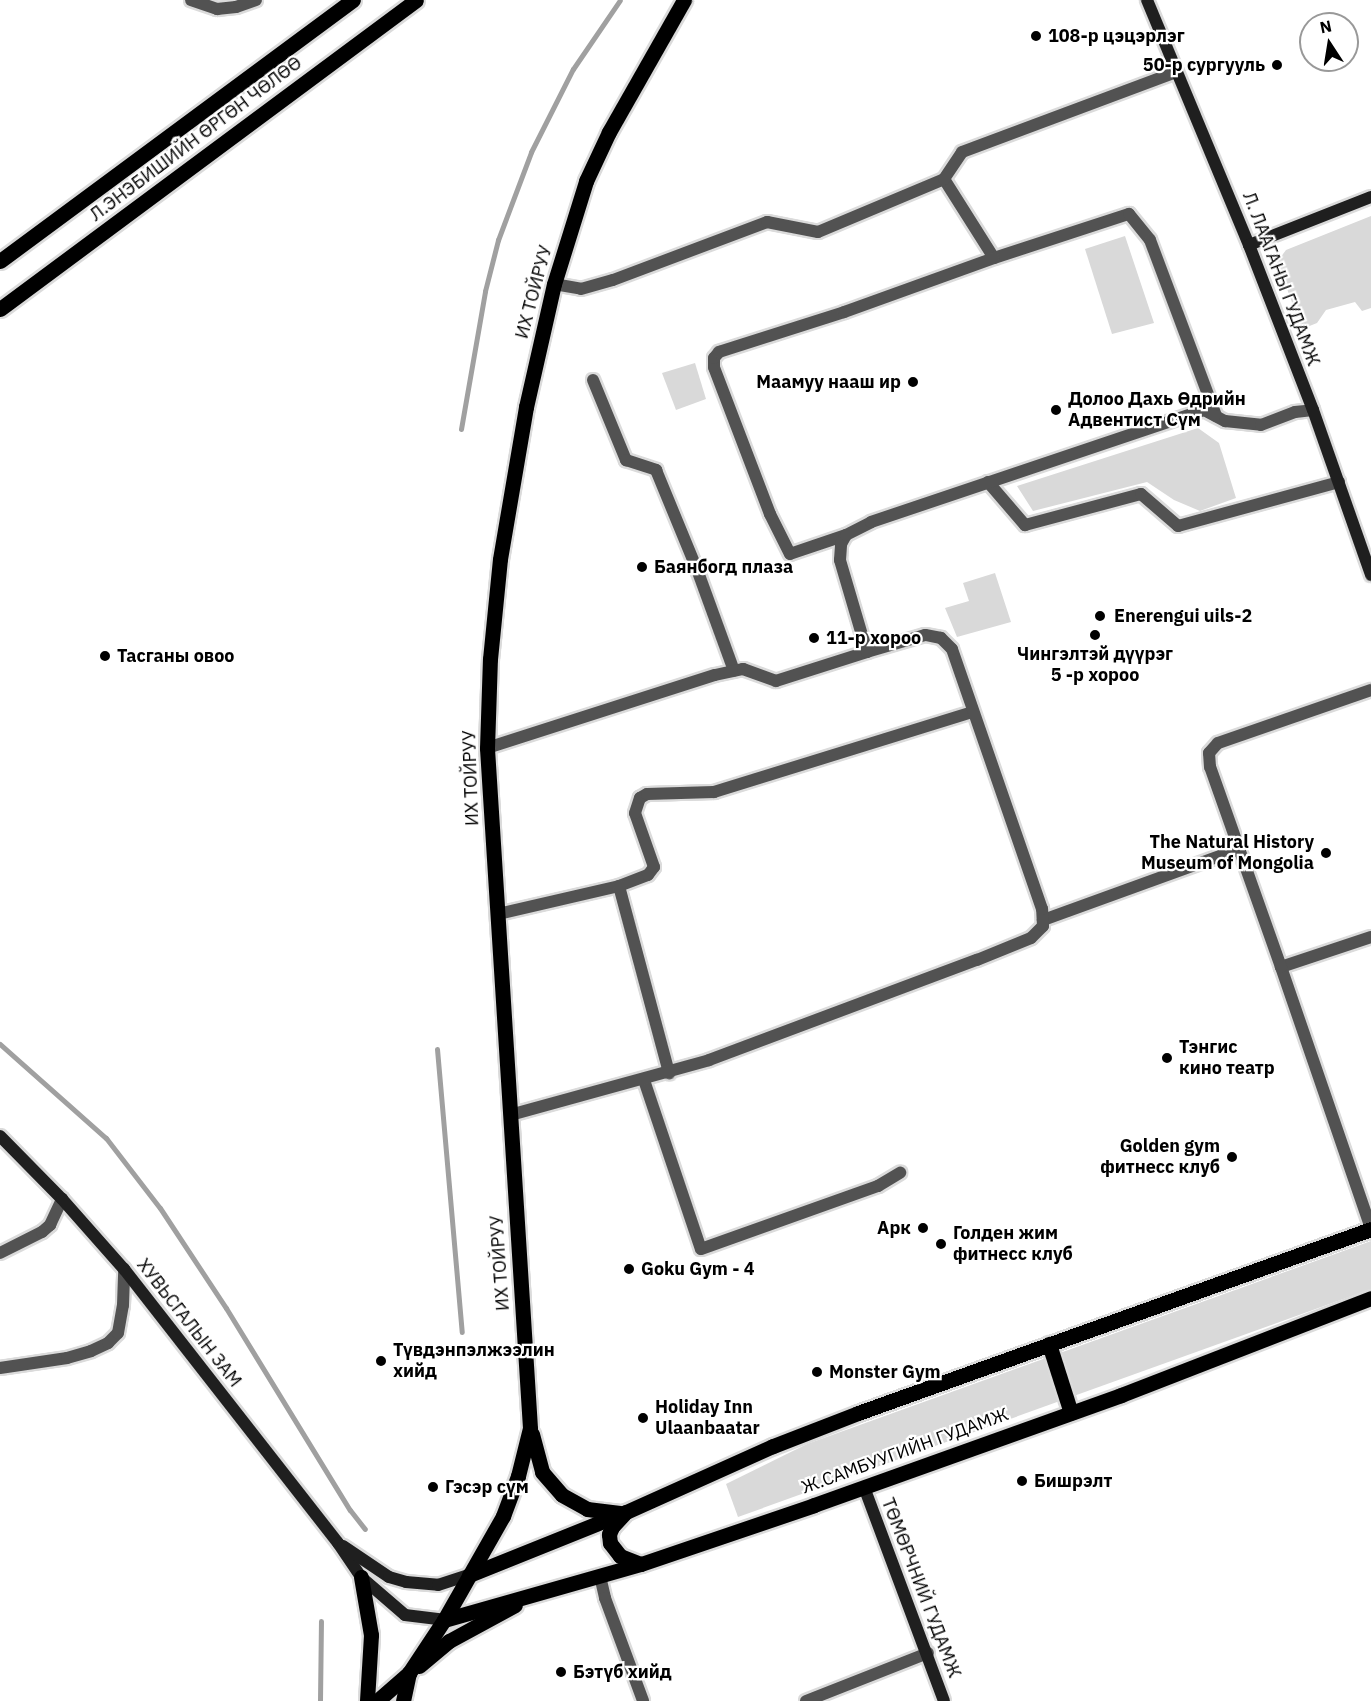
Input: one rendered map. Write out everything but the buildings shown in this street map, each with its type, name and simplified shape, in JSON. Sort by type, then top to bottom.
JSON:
[{"type":"main road","name":"Л.ЭНЭБИШИЙН ӨРГӨН ЧӨЛӨӨ","points":[[0,261],[353,0]]},
{"type":"main road","name":"Л.ЭНЭБИШИЙН ӨРГӨН ЧӨЛӨӨ","points":[[0,309],[416,0]]},
{"type":"main road","name":"ИХ ТОЙРУУ","points":[[444,1620],[503,1516],[518,1476],[531,1428],[487,748],[490,659],[500,559],[526,406],[554,284],[586,181],[609,132],[684,0]]},
{"type":"main road","name":"Л. ЛААГАНЫ ГУДАМЖ","points":[[1147,0],[1250,244],[1313,410],[1371,574]]},
{"type":"main road","points":[[1250,244],[1371,197]]},
{"type":"main road","name":"ХУВЬСГАЛЫН ЗАМ","points":[[0,1136],[62,1199],[124,1269],[338,1543]]},
{"type":"main road","points":[[338,1543],[389,1576],[406,1582],[438,1585],[469,1575],[626,1512],[773,1446],[1371,1228]]},
{"type":"main road","name":"Ж.САМБУУГИЙН ГУДАМЖ","points":[[444,1620],[641,1564],[864,1487],[1071,1413],[1371,1298]]},
{"type":"main road","points":[[1049,1344],[1071,1413]]},
{"type":"main road","points":[[531,1428],[542,1472],[562,1495],[587,1509],[626,1512]]},
{"type":"main road","name":"ТӨМӨРЧНИЙ ГУДАМЖ","points":[[864,1487],[928,1653],[944,1701]]},
{"type":"main road","points":[[626,1512],[612,1527],[609,1534],[610,1543],[620,1556],[641,1564]]},
{"type":"main road","points":[[338,1543],[360,1577],[405,1615],[444,1620],[409,1673],[403,1701]]},
{"type":"main road","points":[[360,1577],[371,1635],[367,1701]]},
{"type":"main road","points":[[377,1701],[448,1641],[539,1592]]},
{"type":"street","points":[[191,0],[217,9],[236,7],[256,0]]},
{"type":"street","points":[[554,284],[581,289],[612,280],[767,222],[818,232],[944,178],[962,152],[1176,72]]},
{"type":"street","points":[[944,178],[994,258]]},
{"type":"street","points":[[1216,416],[1150,240],[1129,214],[994,258],[844,312],[719,352],[714,358],[714,368],[770,514],[790,554],[846,535],[871,522],[1204,410],[1216,416],[1233,423],[1261,425],[1295,412],[1313,410]]},
{"type":"street","points":[[592,380],[626,460],[656,470],[698,572],[734,671]]},
{"type":"street","points":[[988,482],[1025,525],[1141,494],[1178,526],[1339,482]]},
{"type":"street","points":[[846,535],[841,544],[840,560],[867,652]]},
{"type":"street","points":[[487,748],[734,671],[743,669],[776,681],[925,634],[941,638],[952,649],[1042,909],[1043,920],[1037,933],[1011,946],[849,1010],[669,1073],[510,1115]]},
{"type":"street","points":[[1371,690],[1218,742],[1209,753],[1210,767],[1371,1228]]},
{"type":"street","points":[[498,914],[619,886],[648,875],[654,867],[635,813],[640,798],[647,794],[714,792],[972,712]]},
{"type":"street","points":[[1043,920],[1239,849]]},
{"type":"street","points":[[619,886],[669,1073]]},
{"type":"street","points":[[1281,968],[1371,937]]},
{"type":"street","points":[[644,1080],[701,1249],[878,1186],[900,1173]]},
{"type":"street","points":[[0,1252],[42,1232],[50,1225],[62,1199]]},
{"type":"street","points":[[0,1368],[67,1358],[108,1343],[118,1333],[123,1305],[124,1269]]},
{"type":"street","points":[[600,1576],[605,1598],[643,1701]]},
{"type":"street","points":[[806,1701],[928,1653]]},
{"type":"shaded area","points":[[1371,216],[1371,308],[1362,311],[1355,302],[1326,310],[1317,323],[1302,329],[1277,262],[1286,250]]},
{"type":"shaded area","points":[[1125,236],[1154,323],[1112,334],[1085,249]]},
{"type":"shaded area","points":[[695,363],[706,399],[676,410],[662,373]]},
{"type":"shaded area","points":[[1198,428],[1219,443],[1236,498],[1200,511],[1174,500],[1147,482],[1033,511],[1017,486]]},
{"type":"shaded area","points":[[995,573],[1011,622],[957,637],[945,608],[969,601],[963,583]]},
{"type":"shaded area","points":[[1371,1241],[1371,1289],[738,1517],[726,1484],[807,1444]]},
{"type":"waterway","points":[[461,429],[485,291],[498,240],[531,152],[573,69],[620,0]]},
{"type":"waterway","points":[[0,1044],[106,1138],[160,1208],[226,1308],[350,1510],[365,1529]]},
{"type":"waterway","points":[[437,1049],[462,1332]]},
{"type":"waterway","points":[[320,1701],[321,1621]]},
{"type":"place","name":"108-р цэцэрлэг","points":[[1036,36]]},
{"type":"place","name":"50-р сургууль","points":[[1277,65]]},
{"type":"place","name":"Маамуу нааш ир","points":[[913,382]]},
{"type":"place","name":"Долоо Дахь Өдрийн Адвентист Сүм","points":[[1056,410]]},
{"type":"place","name":"Баянбогд плаза","points":[[642,567]]},
{"type":"place","name":"Enerengui uils-2","points":[[1100,616]]},
{"type":"place","name":"Чингэлтэй дүүрэг 5 -р хороо","points":[[1095,635]]},
{"type":"place","name":"11-р хороо","points":[[814,638]]},
{"type":"place","name":"Тасганы овоо","points":[[105,656]]},
{"type":"place","name":"The Natural History Museum of Mongolia","points":[[1326,853]]},
{"type":"place","name":"Тэнгис кино театр","points":[[1167,1058]]},
{"type":"place","name":"Golden gym фитнесс клуб","points":[[1232,1157]]},
{"type":"place","name":"Арк","points":[[923,1228]]},
{"type":"place","name":"Голден жим фитнесс клуб","points":[[941,1244]]},
{"type":"place","name":"Goku Gym - 4","points":[[629,1269]]},
{"type":"place","name":"Түвдэнпэлжээлин хийд","points":[[381,1361]]},
{"type":"place","name":"Monster Gym","points":[[817,1372]]},
{"type":"place","name":"Holiday Inn Ulaanbaatar","points":[[643,1418]]},
{"type":"place","name":"Бишрэлт","points":[[1022,1481]]},
{"type":"place","name":"Гэсэр сүм","points":[[433,1487]]},
{"type":"place","name":"Бэтүб хийд","points":[[561,1672]]}]
